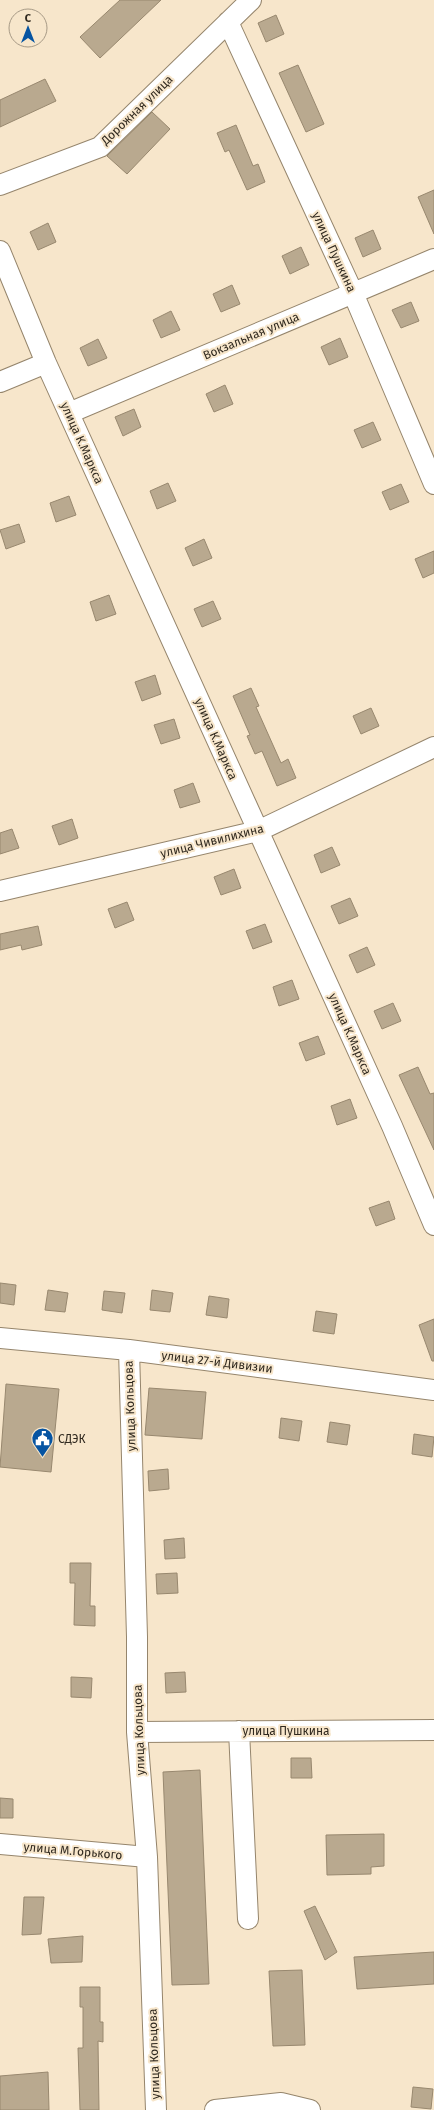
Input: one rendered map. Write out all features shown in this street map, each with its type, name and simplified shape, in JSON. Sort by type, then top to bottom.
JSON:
[{"type":"street","name":"Дорожная улица","points":[[0,185],[100,147],[251,0]]},
{"type":"street","name":"улица Пушкина","points":[[228,22],[353,293],[434,484]]},
{"type":"street","name":"улица К.Маркса","points":[[0,252],[46,363],[392,1126],[434,1225]]},
{"type":"street","name":"Вокзальная улица","points":[[69,413],[434,259]]},
{"type":"street","points":[[0,382],[46,363]]},
{"type":"street","name":"улица Чивилихина","points":[[0,891],[258,831],[434,747]]},
{"type":"street","name":"улица 27-й Дивизии","points":[[0,1338],[129,1350],[434,1390]]},
{"type":"street","name":"улица Кольцова","points":[[129,1350],[137,1637],[137,1732],[146,1857],[156,2110]]},
{"type":"street","name":"улица Пушкина","points":[[137,1732],[434,1730]]},
{"type":"street","points":[[239,1731],[248,1919]]},
{"type":"street","name":"улица М.Горького","points":[[0,1844],[146,1857]]},
{"type":"street","points":[[215,2110],[281,2103],[310,2110]]},
{"type":"building","points":[[120,0],[161,0],[100,58],[80,37]]},
{"type":"building","points":[[276,15],[284,34],[266,42],[258,23]]},
{"type":"building","points":[[298,65],[324,124],[306,132],[279,73]]},
{"type":"building","points":[[45,79],[56,101],[0,127],[0,100]]},
{"type":"building","points":[[152,112],[170,129],[127,174],[107,156]]},
{"type":"building","points":[[236,125],[253,166],[258,164],[265,182],[247,190],[229,150],[225,152],[217,133]]},
{"type":"building","points":[[434,190],[434,234],[418,197]]},
{"type":"building","points":[[48,223],[56,242],[38,250],[30,232]]},
{"type":"building","points":[[373,230],[381,249],[363,257],[355,238]]},
{"type":"building","points":[[301,247],[309,265],[290,274],[282,256]]},
{"type":"building","points":[[232,285],[240,304],[221,312],[213,294]]},
{"type":"building","points":[[411,302],[419,321],[401,328],[392,310]]},
{"type":"building","points":[[171,311],[180,330],[161,338],[153,320]]},
{"type":"building","points":[[340,338],[348,357],[329,365],[321,347]]},
{"type":"building","points":[[98,339],[107,358],[88,366],[80,348]]},
{"type":"building","points":[[225,385],[233,404],[214,412],[206,394]]},
{"type":"building","points":[[134,409],[141,427],[123,436],[115,417]]},
{"type":"building","points":[[373,422],[381,440],[362,448],[354,430]]},
{"type":"building","points":[[168,483],[176,501],[157,509],[150,491]]},
{"type":"building","points":[[401,484],[409,502],[390,510],[382,492]]},
{"type":"building","points":[[69,496],[76,515],[56,522],[50,503]]},
{"type":"building","points":[[19,524],[25,542],[6,549],[0,530]]},
{"type":"building","points":[[204,539],[212,558],[193,566],[185,548]]},
{"type":"building","points":[[434,551],[434,573],[423,578],[415,559]]},
{"type":"building","points":[[109,595],[116,614],[96,621],[90,602]]},
{"type":"building","points":[[213,601],[221,619],[202,627],[194,609]]},
{"type":"building","points":[[155,675],[161,694],[142,701],[135,682]]},
{"type":"building","points":[[251,688],[259,706],[256,707],[281,763],[288,759],[296,778],[277,786],[262,751],[255,754],[247,736],[250,735],[233,696]]},
{"type":"building","points":[[371,708],[379,726],[361,734],[353,716]]},
{"type":"building","points":[[174,719],[180,738],[161,744],[154,725]]},
{"type":"building","points":[[193,783],[200,802],[180,808],[174,790]]},
{"type":"building","points":[[72,819],[78,838],[59,845],[52,826]]},
{"type":"building","points":[[12,829],[19,848],[0,854],[0,833]]},
{"type":"building","points":[[332,847],[340,865],[321,873],[314,855]]},
{"type":"building","points":[[234,869],[241,888],[221,895],[214,877]]},
{"type":"building","points":[[350,898],[358,916],[339,924],[331,906]]},
{"type":"building","points":[[127,902],[134,920],[115,928],[108,909]]},
{"type":"building","points":[[265,924],[272,942],[253,949],[246,931]]},
{"type":"building","points":[[38,926],[42,945],[22,950],[21,945],[0,950],[0,934]]},
{"type":"building","points":[[367,947],[375,965],[357,973],[349,955]]},
{"type":"building","points":[[292,980],[299,999],[279,1006],[273,987]]},
{"type":"building","points":[[393,1003],[401,1021],[382,1029],[374,1011]]},
{"type":"building","points":[[318,1036],[325,1054],[306,1061],[299,1043]]},
{"type":"building","points":[[418,1067],[430,1094],[434,1093],[434,1150],[399,1075]]},
{"type":"building","points":[[350,1099],[357,1118],[337,1125],[331,1106]]},
{"type":"building","points":[[389,1201],[395,1219],[376,1226],[369,1208]]},
{"type":"building","points":[[0,1283],[16,1285],[14,1305],[0,1303]]},
{"type":"building","points":[[48,1290],[68,1293],[65,1312],[45,1310]]},
{"type":"building","points":[[152,1290],[173,1293],[170,1312],[150,1310]]},
{"type":"building","points":[[104,1291],[125,1293],[122,1313],[102,1310]]},
{"type":"building","points":[[209,1296],[229,1299],[227,1318],[206,1315]]},
{"type":"building","points":[[316,1311],[337,1314],[334,1334],[313,1331]]},
{"type":"building","points":[[434,1319],[434,1361],[432,1361],[419,1325]]},
{"type":"building","points":[[6,1384],[59,1389],[51,1472],[0,1467]]},
{"type":"building","points":[[149,1388],[206,1392],[202,1439],[145,1435]]},
{"type":"building","points":[[281,1418],[302,1421],[299,1441],[279,1438]]},
{"type":"building","points":[[330,1422],[350,1425],[347,1445],[327,1442]]},
{"type":"building","points":[[414,1434],[434,1437],[432,1457],[412,1454]]},
{"type":"building","points":[[168,1469],[169,1489],[149,1491],[148,1471]]},
{"type":"building","points":[[184,1538],[185,1558],[165,1559],[164,1540]]},
{"type":"building","points":[[70,1563],[91,1563],[90,1606],[95,1606],[95,1626],[74,1625],[75,1583],[70,1583]]},
{"type":"building","points":[[177,1573],[178,1593],[157,1594],[156,1574]]},
{"type":"building","points":[[185,1672],[186,1692],[166,1693],[165,1673]]},
{"type":"building","points":[[71,1677],[92,1678],[91,1698],[71,1697]]},
{"type":"building","points":[[291,1758],[311,1758],[312,1778],[291,1778]]},
{"type":"building","points":[[200,1770],[209,1984],[172,1985],[163,1772]]},
{"type":"building","points":[[0,1798],[13,1799],[13,1818],[0,1818]]},
{"type":"building","points":[[384,1834],[384,1866],[371,1867],[371,1874],[327,1875],[326,1835]]},
{"type":"building","points":[[24,1897],[44,1897],[41,1934],[22,1935]]},
{"type":"building","points":[[315,1906],[337,1952],[325,1960],[304,1911]]},
{"type":"building","points":[[83,1936],[82,1962],[51,1963],[48,1939]]},
{"type":"building","points":[[434,1952],[434,1984],[357,1989],[354,1957]]},
{"type":"building","points":[[302,1970],[305,2045],[273,2046],[269,1971]]},
{"type":"building","points":[[80,1987],[100,1987],[100,2022],[103,2022],[103,2042],[98,2041],[99,2110],[80,2110],[78,2048],[83,2048],[83,2007],[80,2007]]},
{"type":"building","points":[[48,2072],[49,2110],[0,2110],[0,2076]]},
{"type":"building","points":[[413,2087],[433,2089],[431,2109],[411,2107]]},
{"type":"place","name":"СДЭК","points":[[43,1458]]}]
